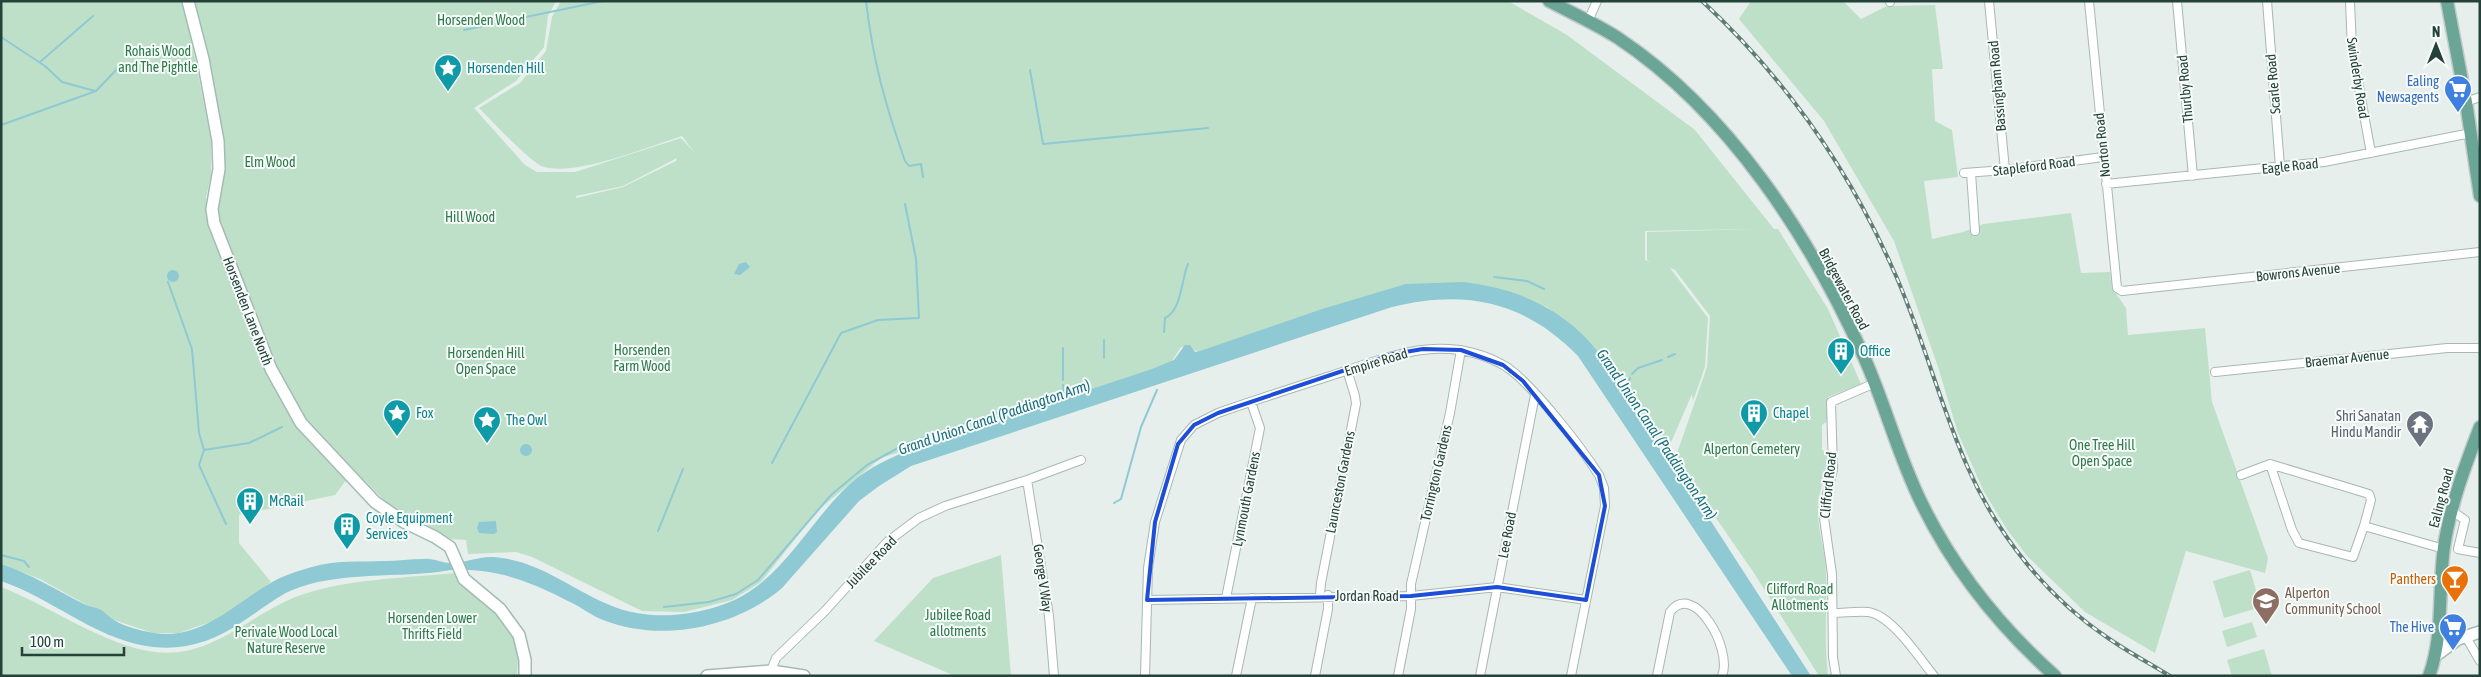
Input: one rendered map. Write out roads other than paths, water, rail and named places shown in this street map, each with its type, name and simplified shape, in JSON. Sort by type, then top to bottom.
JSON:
[{"type":"main road","name":"Bridgewater Road","points":[[1549,1],[1588,21],[1643,57],[1694,99],[1722,128],[1778,204],[1828,287],[1875,383],[1908,473],[1939,537],[1982,600],[2019,641],[2055,676]]},
{"type":"main road","points":[[2447,1],[2466,102],[2480,196]]},
{"type":"main road","name":"Ealing Road","points":[[2438,638],[2444,549],[2451,510],[2480,427]]},
{"type":"main road","points":[[2428,676],[2436,656],[2438,638]]},
{"type":"street","name":"Horsenden Lane North","points":[[188,1],[204,59],[218,141],[219,169],[213,198],[214,223],[271,370],[301,423],[356,484],[390,514],[435,536],[450,547],[468,583],[500,609],[514,627],[523,644],[525,676]]},
{"type":"street","points":[[1588,21],[1597,1]]},
{"type":"street","name":"Bassingham Road","points":[[1989,1],[2005,170]]},
{"type":"street","name":"Norton Road","points":[[2088,1],[2117,288]]},
{"type":"street","name":"Thurlby Road","points":[[2177,1],[2193,176]]},
{"type":"street","name":"Scarle Road","points":[[2266,1],[2280,167]]},
{"type":"street","name":"Swinderby Road","points":[[2350,1],[2352,49],[2370,154]]},
{"type":"street","points":[[2466,102],[2480,98]]},
{"type":"street","name":"Eagle Road","points":[[2106,184],[2280,167],[2370,154],[2471,133]]},
{"type":"street","name":"Stapleford Road","points":[[1975,230],[1968,173],[2103,157]]},
{"type":"street","name":"Bowrons Avenue","points":[[2117,288],[2122,291],[2480,252]]},
{"type":"street","name":"Empire Road","points":[[1145,676],[1149,558],[1154,529],[1178,444],[1188,431],[1201,420],[1347,370],[1407,351],[1438,348],[1461,350],[1503,366],[1519,377],[1589,460],[1604,488],[1605,506],[1571,676]]},
{"type":"street","name":"Braemar Avenue","points":[[2215,372],[2447,348],[2480,348]]},
{"type":"street","name":"Torrington Gardens","points":[[1398,676],[1411,609],[1411,584],[1450,413],[1461,350]]},
{"type":"street","name":"Launceston Gardens","points":[[1315,676],[1328,609],[1324,595],[1322,574],[1356,404],[1356,396],[1347,370]]},
{"type":"street","name":"Clifford Road","points":[[1836,676],[1833,657],[1832,567],[1823,511],[1833,469],[1831,402],[1875,383]]},
{"type":"street","name":"Lee Road","points":[[1480,676],[1536,395]]},
{"type":"street","name":"Lynmouth Gardens","points":[[1226,598],[1260,428],[1251,402]]},
{"type":"street","name":"Jubilee Road","points":[[772,671],[776,658],[825,611],[887,542],[906,528],[945,506],[1027,480],[1081,460]]},
{"type":"street","points":[[2241,475],[2270,464],[2369,494],[2371,500],[2353,557],[2299,543],[2292,530],[2270,464]]},
{"type":"street","name":"George V Way","points":[[1027,480],[1048,616],[1054,676]]},
{"type":"street","points":[[2451,510],[2465,520],[2458,549],[2480,553]]},
{"type":"street","points":[[2364,526],[2444,549]]},
{"type":"street","name":"Jordan Road","points":[[1148,600],[1324,595],[1411,596],[1497,587],[1586,600]]},
{"type":"street","points":[[1236,676],[1252,598]]},
{"type":"street","points":[[1657,676],[1670,612],[1675,606],[1683,602],[1698,608],[1720,641],[1725,655],[1722,676]]},
{"type":"street","points":[[1833,613],[1869,612],[1882,617],[1891,624],[1934,676]]},
{"type":"street","points":[[2436,656],[2462,638],[2480,632]]},
{"type":"street","points":[[2438,638],[2462,638]]},
{"type":"street","points":[[2462,638],[2480,661]]},
{"type":"street","points":[[707,676],[772,671],[804,676]]},
{"type":"water","points":[[746,262],[750,267],[740,275],[734,274],[739,264]]},
{"type":"water","points":[[171,270],[175,270],[179,276],[175,282],[171,282],[167,278],[167,274]]},
{"type":"water","points":[[1462,282],[1501,289],[1538,303],[1554,312],[1585,337],[1603,359],[1646,428],[1682,480],[1685,481],[1811,676],[1792,676],[1578,356],[1558,337],[1537,323],[1515,312],[1492,304],[1469,300],[1445,299],[1392,307],[911,466],[859,501],[782,588],[763,602],[742,613],[720,622],[697,628],[673,631],[626,627],[603,620],[541,588],[512,577],[483,571],[451,570],[348,578],[308,584],[284,594],[220,635],[196,644],[159,648],[127,641],[108,634],[19,588],[1,581],[1,564],[33,577],[84,604],[101,610],[115,621],[126,626],[154,633],[171,634],[202,626],[229,611],[274,581],[295,572],[321,565],[427,559],[450,563],[494,557],[526,564],[541,570],[597,599],[625,610],[653,615],[695,612],[722,605],[742,596],[761,583],[792,552],[835,499],[851,483],[888,459],[913,448],[1152,369],[1174,360],[1185,345],[1190,345],[1195,352],[1200,351],[1322,309],[1406,284]]},
{"type":"water","points":[[524,444],[528,444],[532,450],[528,456],[524,456],[520,452],[520,448]]},
{"type":"water","points":[[496,521],[497,532],[494,534],[479,533],[477,528],[479,522]]},
{"type":"waterway","points":[[464,30],[603,1]]},
{"type":"waterway","points":[[866,1],[876,63],[898,140],[905,161],[909,166],[921,164],[923,177]]},
{"type":"waterway","points":[[40,62],[93,16]]},
{"type":"waterway","points":[[1,37],[45,66],[62,82],[95,91]]},
{"type":"waterway","points":[[1,125],[96,91],[118,68]]},
{"type":"waterway","points":[[1030,70],[1043,144],[1208,128]]},
{"type":"waterway","points":[[772,463],[841,333],[878,320],[919,318],[916,259],[905,204]]},
{"type":"waterway","points":[[1164,332],[1165,318],[1171,314],[1178,302],[1188,264]]},
{"type":"waterway","points":[[1494,277],[1527,281],[1544,289]]},
{"type":"waterway","points":[[168,282],[192,349],[199,433],[204,450],[199,465],[226,524]]},
{"type":"waterway","points":[[1104,340],[1104,358]]},
{"type":"waterway","name":"Grand Union Canal (Paddington Arm)","points":[[1063,348],[1063,380]]},
{"type":"waterway","points":[[1668,357],[1675,354]]},
{"type":"waterway","name":"Grand Union Canal (Paddington Arm)","points":[[1632,374],[1638,368],[1662,360]]},
{"type":"waterway","name":"Grand Union Canal (Paddington Arm)","points":[[1628,385],[1630,378]]},
{"type":"waterway","name":"Grand Union Canal (Paddington Arm)","points":[[1063,385],[1064,393]]},
{"type":"waterway","points":[[1114,503],[1121,499],[1141,427],[1157,390]]},
{"type":"waterway","name":"Grand Union Canal (Paddington Arm)","points":[[664,607],[709,602],[736,594],[758,580],[831,495],[867,465],[907,443],[1064,391]]},
{"type":"waterway","points":[[204,450],[249,443],[282,427]]},
{"type":"waterway","points":[[658,531],[683,469]]},
{"type":"waterway","points":[[1,555],[24,561],[29,567]]},
{"type":"railway","points":[[1702,1],[1732,30],[1786,91],[1855,193],[1903,292],[1968,468],[1980,493],[2009,541],[2045,584],[2086,622],[2170,676]]},
{"type":"place","name":"Horsenden Hill","points":[[448,92]]},
{"type":"place","name":"Ealing Newsagents","points":[[2458,113]]},
{"type":"place","name":"Office","points":[[1841,375]]},
{"type":"place","name":"Fox","points":[[397,437]]},
{"type":"place","name":"Chapel","points":[[1754,437]]},
{"type":"place","name":"The Owl","points":[[487,444]]},
{"type":"place","name":"Shri Sanatan Hindu Mandir","points":[[2420,448]]},
{"type":"place","name":"McRail","points":[[250,525]]},
{"type":"place","name":"Coyle Equipment Services","points":[[347,550]]},
{"type":"place","name":"Panthers","points":[[2455,603]]},
{"type":"place","name":"Alperton Community School","points":[[2266,625]]},
{"type":"place","name":"The Hive","points":[[2453,651]]},
{"type":"park label","name":"Horsenden Wood","points":[[481,20]]},
{"type":"park label","name":"Rohais Wood and The Pightle","points":[[158,59]]},
{"type":"park label","name":"Elm Wood","points":[[270,162]]},
{"type":"park label","name":"Hill Wood","points":[[470,217]]},
{"type":"park label","name":"Horsenden Farm Wood","points":[[642,358]]},
{"type":"park label","name":"Horsenden Hill Open Space","points":[[486,362]]},
{"type":"park label","name":"Alperton Cemetery","points":[[1752,449]]},
{"type":"park label","name":"One Tree Hill Open Space","points":[[2102,454]]},
{"type":"park label","name":"Clifford Road Allotments","points":[[1800,598]]},
{"type":"park label","name":"Jubilee Road allotments","points":[[958,624]]},
{"type":"park label","name":"Horsenden Lower Thrifts Field","points":[[432,626]]},
{"type":"park label","name":"Perivale Wood Local Nature Reserve","points":[[286,640]]}]
